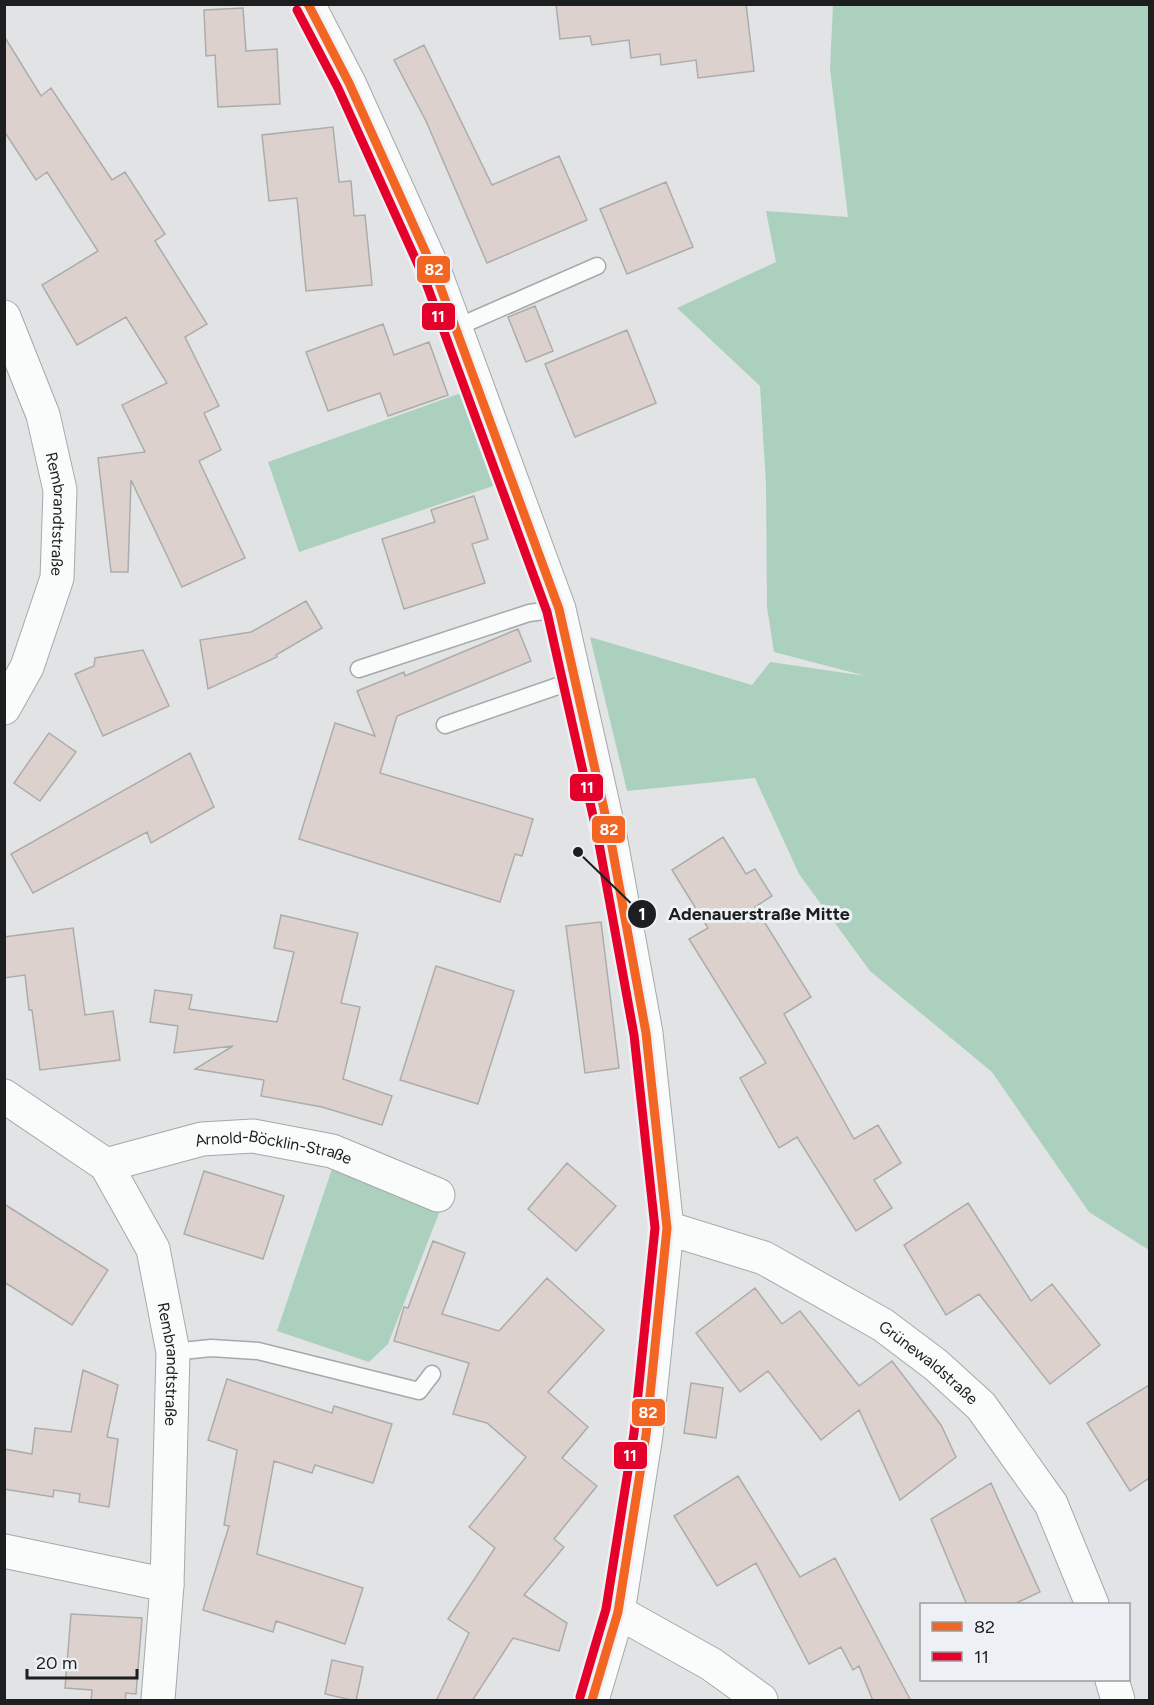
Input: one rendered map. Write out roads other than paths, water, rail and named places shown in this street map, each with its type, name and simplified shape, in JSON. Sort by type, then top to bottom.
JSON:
[{"type":"street","points":[[308,4],[349,83],[436,275],[559,609],[610,836],[646,1033],[667,1228],[646,1435],[618,1612],[592,1701]]},
{"type":"street","name":"Rembrandtstraße","points":[[4,317],[43,415],[60,490],[57,578],[27,667],[4,708]]},
{"type":"street","name":"Rembrandtstraße","points":[[4,1096],[106,1165],[153,1249],[173,1352],[167,1585],[158,1701]]},
{"type":"street","name":"Arnold-Böcklin-Straße","points":[[106,1165],[202,1139],[253,1136],[332,1151],[438,1194]]},
{"type":"street","name":"Grünewaldstraße","points":[[667,1228],[764,1258],[883,1325],[936,1365],[981,1406],[1051,1504],[1091,1603]]},
{"type":"street","points":[[4,1551],[167,1585]]},
{"type":"street","points":[[618,1612],[711,1664],[761,1701]]},
{"type":"street","points":[[1112,1681],[1118,1701]]},
{"type":"lane","points":[[455,328],[597,266]]},
{"type":"lane","points":[[359,669],[529,613],[559,609]]},
{"type":"lane","points":[[445,725],[575,680]]},
{"type":"lane","points":[[173,1352],[211,1348],[258,1351],[419,1391],[432,1374]]},
{"type":"place","name":"Adenauerstraße Mitte","points":[[578,852]]}]
